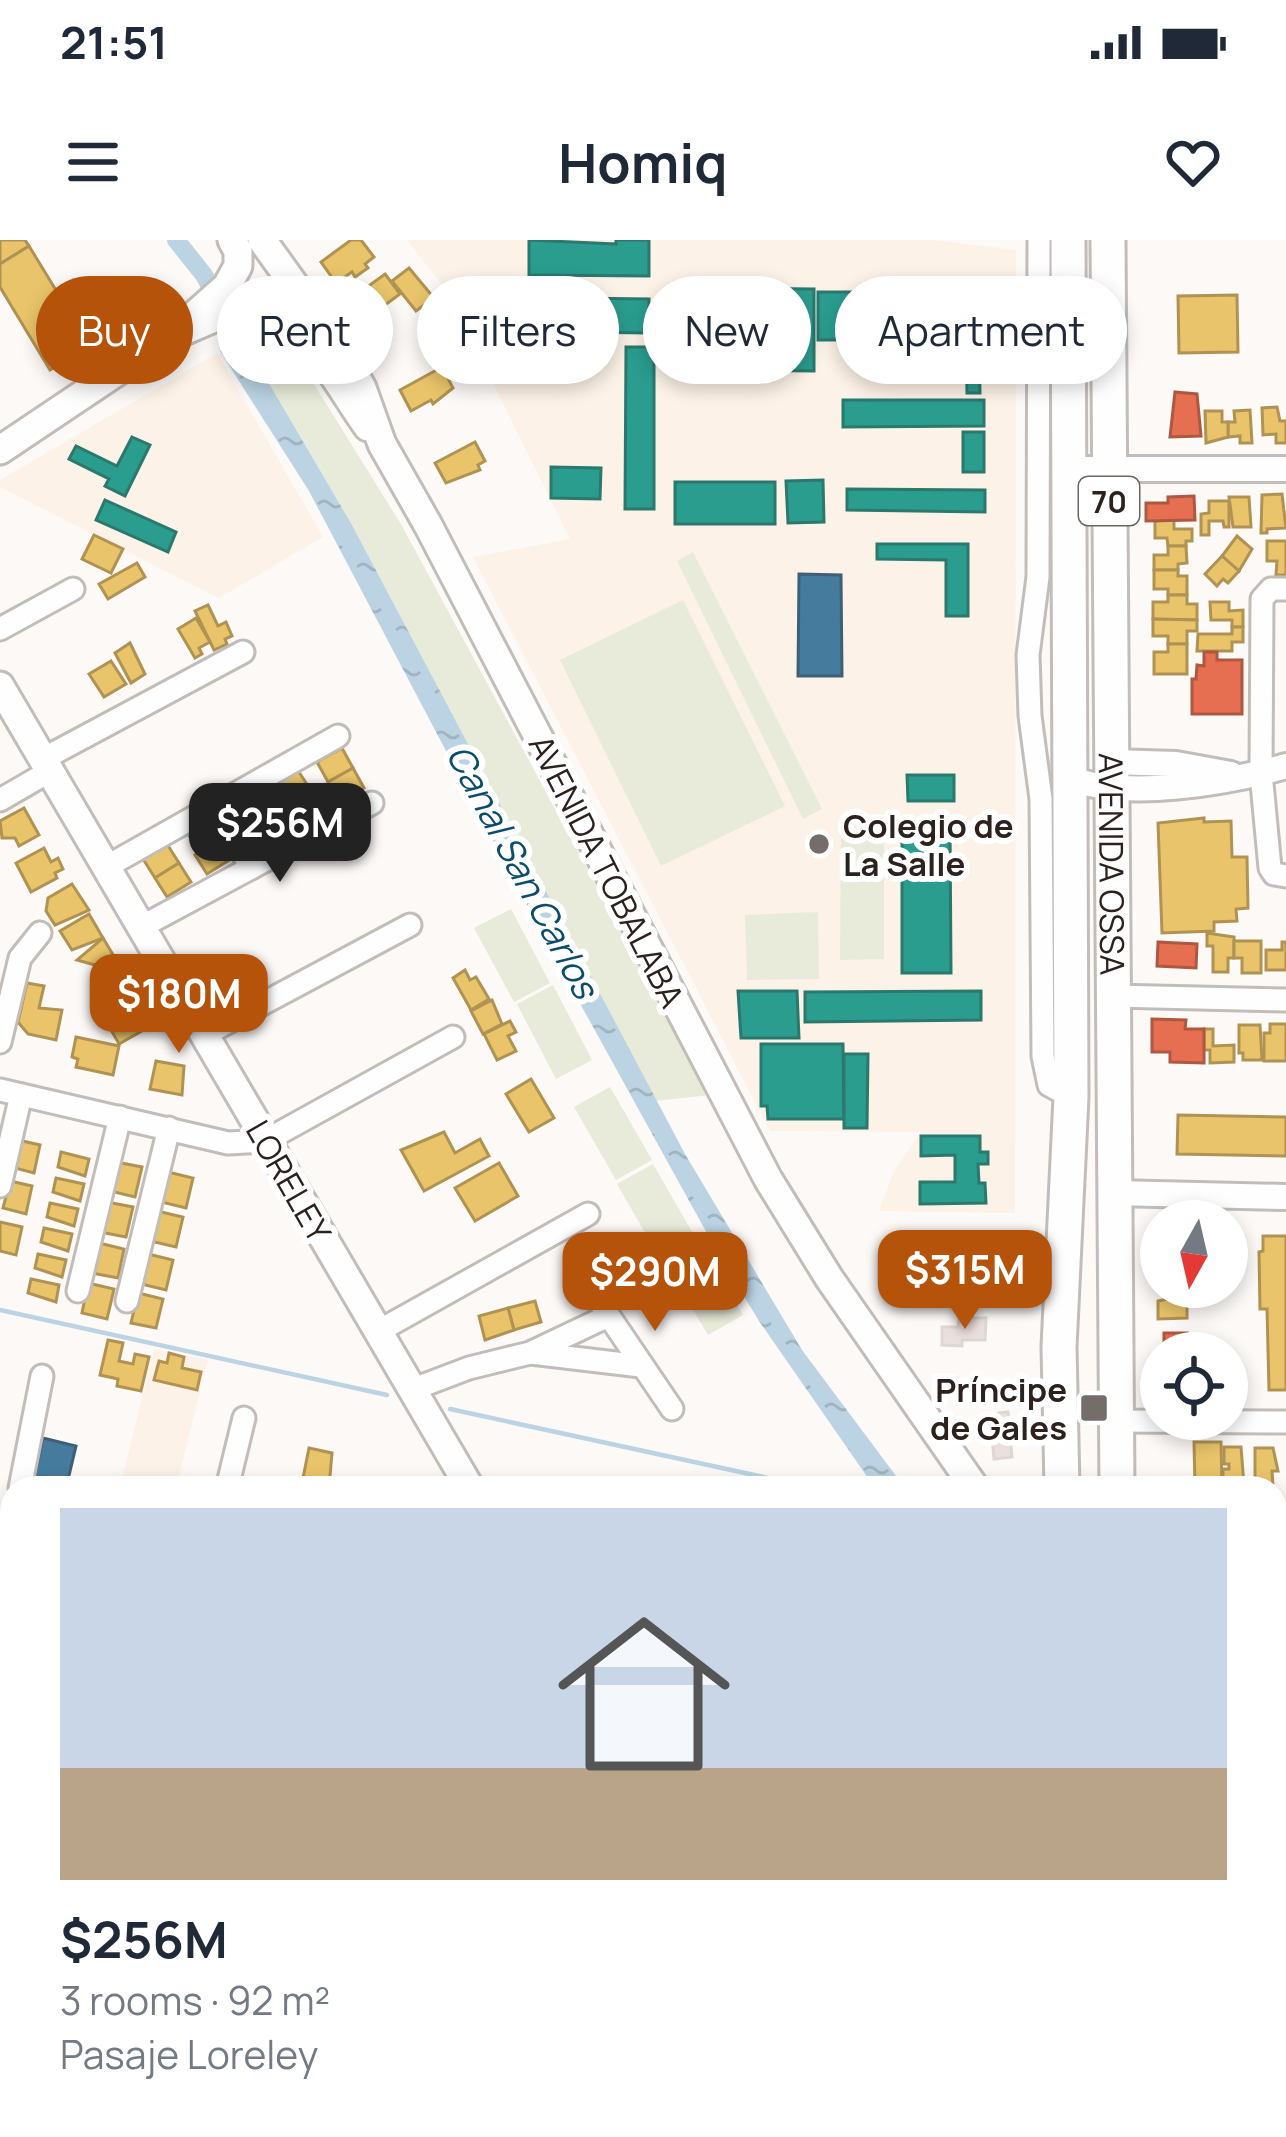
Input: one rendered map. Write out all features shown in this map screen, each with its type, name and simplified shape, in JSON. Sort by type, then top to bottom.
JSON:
[{"type":"main road","points":[[232,240],[238,266],[234,276]]},
{"type":"main road","name":"AVENIDA TOBALABA","points":[[262,240],[341,350],[362,388],[382,444],[767,1178],[842,1297],[967,1476]]},
{"type":"main road","name":"AVENIDA OSSA","points":[[1062,1476],[1059,1328],[1071,1097],[1068,778],[1053,468],[1068,240]]},
{"type":"main road","name":"AVENIDA OSSA","points":[[1108,240],[1117,1476]]},
{"type":"main road","points":[[0,450],[217,307]]},
{"type":"main road","points":[[338,384],[382,444]]},
{"type":"main road","name":"LORELEY","points":[[0,686],[463,1476]]},
{"type":"main road","points":[[1071,1097],[1114,1099]]},
{"type":"main road","points":[[1044,1476],[1061,1452]]},
{"type":"street","name":"AVENIDA OSSA","points":[[1039,240],[1053,468],[1028,655],[1041,799],[1042,1056],[1049,1085],[1071,1097]]},
{"type":"street","points":[[1053,468],[1286,469]]},
{"type":"street","points":[[0,629],[74,589]]},
{"type":"street","points":[[1286,589],[1271,589],[1262,598],[1262,772],[1270,868],[1286,876]]},
{"type":"street","points":[[0,800],[46,765],[244,652]]},
{"type":"street","points":[[106,867],[338,736]]},
{"type":"street","points":[[1068,778],[1176,764],[1262,772]]},
{"type":"street","points":[[257,782],[293,845]]},
{"type":"street","points":[[141,927],[372,803]]},
{"type":"street","points":[[216,805],[251,868]]},
{"type":"street","points":[[204,1035],[410,925]]},
{"type":"street","points":[[0,1042],[20,958],[40,933]]},
{"type":"street","points":[[1113,996],[1286,1000]]},
{"type":"street","points":[[0,1186],[10,1092],[238,1145],[266,1141],[452,1037]]},
{"type":"street","points":[[78,1291],[120,1117]]},
{"type":"street","points":[[128,1301],[169,1128]]},
{"type":"street","points":[[1114,1192],[1286,1197]]},
{"type":"street","points":[[377,1332],[588,1214]]},
{"type":"street","points":[[592,1291],[672,1409]]},
{"type":"street","points":[[416,1399],[469,1368],[530,1353],[608,1316]]},
{"type":"street","points":[[530,1353],[641,1366]]},
{"type":"street","points":[[22,1476],[42,1376]]},
{"type":"street","points":[[230,1476],[244,1418]]},
{"type":"street","points":[[1115,1421],[1286,1422]]},
{"type":"shaded area","name":"Colegio de La Salle","points":[[407,240],[932,240],[1016,250],[1016,276],[835,276],[835,384],[1016,384],[1015,1213],[879,1211],[893,1173],[921,1132],[770,1131],[473,557],[570,539],[493,384],[619,384],[619,276],[435,276]]},
{"type":"shaded area","points":[[217,353],[217,384],[235,384],[323,537],[219,598],[0,487],[0,480],[164,384],[193,384],[193,367]]},
{"type":"shaded area","points":[[154,1349],[208,1360],[179,1476],[123,1476]]},
{"type":"green space","points":[[269,384],[314,384],[402,526],[710,1095],[655,1101],[352,525]]},
{"type":"green space","points":[[693,552],[822,809],[803,819],[677,561]]},
{"type":"green space","points":[[683,600],[785,806],[661,866],[560,660]]},
{"type":"green space","points":[[841,826],[884,827],[884,959],[840,960]]},
{"type":"green space","points":[[511,909],[550,983],[514,1002],[474,928]]},
{"type":"green space","points":[[818,912],[819,979],[747,980],[745,915]]},
{"type":"green space","points":[[553,985],[592,1060],[556,1079],[517,1004]]},
{"type":"green space","points":[[610,1087],[652,1160],[616,1180],[574,1107]]},
{"type":"green space","points":[[653,1164],[695,1237],[659,1257],[617,1184]]},
{"type":"green space","points":[[701,1241],[743,1315],[708,1335],[665,1262]]},
{"type":"water","points":[[241,384],[269,384],[352,525],[685,1154],[802,1350],[896,1476],[867,1476],[719,1255],[561,969],[309,491]]},
{"type":"building: Homes","points":[[0,240],[25,240],[29,246],[0,264]]},
{"type":"building: Homes","points":[[351,240],[361,240],[374,257],[356,276],[352,272],[331,276],[321,262]]},
{"type":"building: Homes","points":[[29,246],[47,276],[36,276],[36,347],[0,287],[0,264]]},
{"type":"building: Homes","points":[[409,268],[417,278],[417,310],[393,282]]},
{"type":"building: Homes","points":[[1237,295],[1238,352],[1179,353],[1178,296]]},
{"type":"building: Homes","points":[[417,381],[453,388],[433,404],[431,400],[411,411],[400,390]]},
{"type":"building: Homes","points":[[1277,407],[1280,421],[1286,421],[1286,443],[1276,443],[1276,434],[1263,435],[1262,408]]},
{"type":"building: Homes","points":[[1250,410],[1252,443],[1240,443],[1240,436],[1228,437],[1234,411]]},
{"type":"building: Homes","points":[[1205,411],[1222,411],[1228,437],[1206,443]]},
{"type":"building: Homes","points":[[475,442],[485,461],[478,465],[480,470],[446,483],[435,463]]},
{"type":"building: Homes","points":[[1282,494],[1286,528],[1261,533],[1262,495]]},
{"type":"building: Homes","points":[[1229,497],[1249,497],[1251,527],[1233,527]]},
{"type":"building: Homes","points":[[1209,501],[1229,501],[1229,527],[1223,521],[1209,521],[1209,535],[1201,535],[1201,514],[1209,513]]},
{"type":"building: Homes","points":[[1174,520],[1174,529],[1192,529],[1192,541],[1186,541],[1186,546],[1168,546],[1167,538],[1155,538],[1155,521]]},
{"type":"building: Homes","points":[[94,535],[123,549],[111,573],[82,559]]},
{"type":"building: Homes","points":[[1237,536],[1252,549],[1239,571],[1222,556]]},
{"type":"building: Homes","points":[[1267,541],[1286,541],[1286,575],[1276,575],[1277,561],[1267,561]]},
{"type":"building: Homes","points":[[1168,546],[1186,546],[1187,563],[1178,564],[1178,570],[1154,570],[1154,555],[1168,555]]},
{"type":"building: Homes","points":[[1222,556],[1239,571],[1228,583],[1223,579],[1217,586],[1205,574]]},
{"type":"building: Homes","points":[[137,563],[145,577],[108,599],[99,584]]},
{"type":"building: Homes","points":[[1154,570],[1178,570],[1178,576],[1187,576],[1187,595],[1154,589]]},
{"type":"building: Homes","points":[[1168,595],[1187,595],[1187,604],[1197,604],[1197,620],[1153,619],[1153,602],[1168,602]]},
{"type":"building: Homes","points":[[1210,602],[1229,602],[1229,611],[1243,610],[1243,627],[1232,627],[1232,620],[1211,620]]},
{"type":"building: Homes","points":[[208,605],[218,626],[226,622],[232,636],[214,650],[195,611]]},
{"type":"building: Homes","points":[[196,618],[210,642],[199,648],[202,654],[195,658],[178,629]]},
{"type":"building: Homes","points":[[1153,619],[1197,620],[1197,631],[1187,631],[1187,644],[1168,644],[1168,636],[1153,636]]},
{"type":"building: Homes","points":[[1232,627],[1243,627],[1243,642],[1232,642],[1232,651],[1197,651],[1198,634],[1232,634]]},
{"type":"building: Homes","points":[[130,643],[145,674],[131,683],[115,653]]},
{"type":"building: Homes","points":[[1168,644],[1187,644],[1187,674],[1154,674],[1154,652],[1168,652]]},
{"type":"building: Homes","points":[[111,661],[126,684],[104,697],[89,674]]},
{"type":"building: Homes","points":[[342,748],[353,768],[328,782],[317,762]]},
{"type":"building: Homes","points":[[353,768],[364,788],[339,801],[328,782]]},
{"type":"building: Homes","points":[[297,769],[310,789],[286,804],[273,785]]},
{"type":"building: Homes","points":[[310,789],[322,807],[298,823],[286,804]]},
{"type":"building: Homes","points":[[24,808],[39,835],[19,846],[15,838],[2,838],[0,821]]},
{"type":"building: Homes","points":[[1204,818],[1204,822],[1231,821],[1232,857],[1247,857],[1248,908],[1236,909],[1237,921],[1214,922],[1214,931],[1162,933],[1158,823]]},
{"type":"building: Homes","points":[[208,824],[217,841],[199,852],[189,835]]},
{"type":"building: Homes","points":[[219,840],[231,859],[207,874],[195,855]]},
{"type":"building: Homes","points":[[167,844],[179,863],[155,878],[143,859]]},
{"type":"building: Homes","points":[[44,848],[51,862],[58,858],[63,869],[55,873],[57,878],[31,892],[16,863]]},
{"type":"building: Homes","points":[[179,863],[191,882],[167,897],[155,878]]},
{"type":"building: Homes","points":[[72,884],[89,910],[55,925],[46,911],[48,898]]},
{"type":"building: Homes","points":[[89,914],[103,938],[72,950],[60,931]]},
{"type":"building: Homes","points":[[1207,933],[1234,937],[1228,972],[1213,972],[1213,946],[1207,946]]},
{"type":"building: Homes","points":[[103,938],[124,973],[77,960]]},
{"type":"building: Homes","points":[[1234,941],[1261,941],[1261,973],[1242,973],[1242,958],[1234,958]]},
{"type":"building: Homes","points":[[1286,942],[1286,970],[1266,970],[1266,950],[1282,950]]},
{"type":"building: Homes","points":[[465,970],[470,980],[476,977],[489,999],[471,1010],[453,978]]},
{"type":"building: Homes","points":[[118,972],[130,994],[120,1000],[133,1018],[141,1013],[149,1027],[119,1044],[106,1021],[99,1025],[93,1014],[99,1010],[94,1002],[112,992],[105,979]]},
{"type":"building: Homes","points":[[27,983],[44,986],[39,1008],[62,1010],[56,1040],[28,1034],[18,1022]]},
{"type":"building: Homes","points":[[492,1000],[502,1024],[483,1034],[471,1011]]},
{"type":"building: Homes","points":[[510,1021],[516,1032],[508,1036],[516,1051],[497,1060],[484,1034]]},
{"type":"building: Homes","points":[[1270,1024],[1286,1024],[1286,1061],[1264,1061],[1264,1033],[1270,1033]]},
{"type":"building: Homes","points":[[1239,1025],[1260,1025],[1262,1060],[1243,1060]]},
{"type":"building: Homes","points":[[1204,1029],[1213,1029],[1213,1046],[1234,1045],[1234,1062],[1210,1063],[1210,1050],[1204,1050]]},
{"type":"building: Homes","points":[[76,1037],[119,1046],[113,1075],[76,1067],[78,1059],[72,1057]]},
{"type":"building: Homes","points":[[156,1061],[184,1066],[182,1095],[150,1089]]},
{"type":"building: Homes","points":[[531,1079],[554,1118],[529,1132],[506,1094]]},
{"type":"building: Homes","points":[[1178,1115],[1286,1117],[1286,1156],[1177,1154]]},
{"type":"building: Homes","points":[[444,1132],[455,1153],[480,1139],[489,1156],[424,1191],[401,1150]]},
{"type":"building: Homes","points":[[18,1140],[40,1145],[34,1173],[11,1167]]},
{"type":"building: Homes","points":[[61,1152],[89,1159],[85,1176],[58,1167]]},
{"type":"building: Homes","points":[[116,1162],[142,1167],[135,1197],[110,1191]]},
{"type":"building: Homes","points":[[499,1163],[518,1196],[475,1221],[455,1188]]},
{"type":"building: Homes","points":[[168,1172],[193,1178],[186,1208],[161,1202]]},
{"type":"building: Homes","points":[[56,1178],[84,1184],[80,1201],[53,1192]]},
{"type":"building: Homes","points":[[10,1181],[32,1186],[26,1214],[3,1208]]},
{"type":"building: Homes","points":[[107,1202],[133,1207],[126,1237],[100,1232]]},
{"type":"building: Homes","points":[[50,1203],[78,1209],[74,1226],[47,1217]]},
{"type":"building: Homes","points":[[157,1211],[183,1217],[176,1247],[150,1241]]},
{"type":"building: Homes","points":[[0,1222],[22,1227],[16,1255],[0,1251]]},
{"type":"building: Homes","points":[[44,1228],[72,1234],[68,1251],[41,1242]]},
{"type":"building: Homes","points":[[1263,1236],[1286,1236],[1286,1390],[1269,1390],[1267,1309],[1260,1309]]},
{"type":"building: Homes","points":[[896,1241],[986,1241],[982,1282],[899,1282]]},
{"type":"building: Homes","points":[[99,1243],[124,1249],[118,1278],[92,1273]]},
{"type":"building: Homes","points":[[38,1254],[66,1260],[62,1277],[35,1268]]},
{"type":"building: Homes","points":[[148,1254],[173,1260],[166,1290],[141,1284]]},
{"type":"building: Homes","points":[[31,1279],[59,1285],[56,1302],[28,1293]]},
{"type":"building: Homes","points":[[88,1283],[114,1289],[107,1319],[82,1313]]},
{"type":"building: Homes","points":[[138,1293],[163,1299],[156,1328],[131,1323]]},
{"type":"building: Homes","points":[[535,1301],[541,1322],[514,1330],[508,1308]]},
{"type":"building: Homes","points":[[508,1308],[514,1330],[485,1340],[479,1316]]},
{"type":"building: Homes","points":[[1158,1308],[1187,1308],[1187,1318],[1158,1319]]},
{"type":"building: Homes","points":[[108,1340],[123,1343],[119,1361],[133,1364],[135,1354],[149,1357],[141,1391],[117,1386],[118,1379],[100,1375]]},
{"type":"building: Homes","points":[[169,1353],[184,1357],[182,1368],[201,1372],[197,1390],[154,1380],[159,1361],[167,1363]]},
{"type":"building: Homes","points":[[1194,1442],[1221,1442],[1222,1476],[1195,1476]]},
{"type":"building: Homes","points":[[1224,1447],[1241,1447],[1243,1476],[1223,1476],[1223,1469],[1229,1469],[1224,1464]]},
{"type":"building: Homes","points":[[309,1448],[332,1453],[330,1476],[303,1476]]},
{"type":"building: Homes","points":[[1255,1448],[1273,1448],[1278,1471],[1272,1471],[1272,1476],[1255,1476]]},
{"type":"building: Shops","points":[[1175,392],[1197,394],[1201,436],[1170,437]]},
{"type":"building: Shops","points":[[1194,496],[1195,520],[1146,521],[1146,503]]},
{"type":"building: Shops","points":[[1204,652],[1217,652],[1217,660],[1242,660],[1242,714],[1192,714],[1192,679],[1196,679],[1197,665],[1204,666]]},
{"type":"building: Shops","points":[[1158,942],[1197,944],[1196,968],[1157,966]]},
{"type":"building: Shops","points":[[1152,1019],[1186,1020],[1185,1029],[1204,1029],[1204,1063],[1170,1062],[1170,1052],[1152,1052]]},
{"type":"building: Schools","points":[[529,240],[616,244],[616,240],[649,240],[649,276],[529,275]]},
{"type":"building: Schools","points":[[811,289],[814,289],[811,371]]},
{"type":"building: Schools","points":[[818,292],[835,292],[835,340],[818,340]]},
{"type":"building: Schools","points":[[619,299],[643,299],[643,333],[619,333]]},
{"type":"building: Schools","points":[[626,347],[643,347],[643,384],[654,384],[654,509],[625,509]]},
{"type":"building: Schools","points":[[967,384],[980,384],[980,393],[967,393]]},
{"type":"building: Schools","points":[[843,400],[984,400],[984,426],[843,427]]},
{"type":"building: Schools","points":[[963,432],[984,432],[984,472],[963,472]]},
{"type":"building: Schools","points":[[132,437],[150,445],[125,496],[105,486],[109,479],[69,459],[76,446],[117,466]]},
{"type":"building: Schools","points":[[551,467],[601,468],[600,499],[551,498]]},
{"type":"building: Schools","points":[[823,480],[824,522],[788,523],[786,481]]},
{"type":"building: Schools","points":[[675,482],[775,482],[775,524],[675,524]]},
{"type":"building: Schools","points":[[847,489],[985,490],[985,512],[847,510]]},
{"type":"building: Schools","points":[[105,500],[176,532],[168,552],[96,520]]},
{"type":"building: Schools","points":[[877,544],[968,544],[968,616],[946,616],[946,560],[877,559]]},
{"type":"building: Schools","points":[[907,775],[954,775],[954,801],[908,801]]},
{"type":"building: Schools","points":[[902,824],[950,824],[951,973],[902,973]]},
{"type":"building: Schools","points":[[738,991],[797,991],[799,1038],[741,1038]]},
{"type":"building: Schools","points":[[981,991],[981,1020],[805,1022],[805,992]]},
{"type":"building: Schools","points":[[761,1044],[843,1044],[844,1119],[768,1119],[767,1106],[761,1106]]},
{"type":"building: Schools","points":[[844,1054],[868,1054],[867,1128],[844,1128]]},
{"type":"building: Schools","points":[[921,1136],[980,1136],[980,1152],[988,1152],[988,1164],[978,1164],[986,1203],[920,1204],[920,1182],[955,1182],[955,1155],[921,1156]]},
{"type":"building: Public","points":[[799,574],[841,575],[842,676],[798,676]]},
{"type":"building: Public","points":[[43,1438],[76,1446],[69,1476],[35,1476]]},
{"type":"building: Other","points":[[959,1318],[986,1318],[985,1340],[942,1345],[942,1327],[958,1327]]},
{"type":"building: Other","points":[[1008,1412],[1012,1457],[994,1459],[990,1414]]},
{"type":"waterway","name":"Canal San Carlos","points":[[176,240],[217,299]]},
{"type":"waterway","points":[[0,1310],[387,1395]]},
{"type":"waterway","points":[[450,1409],[759,1476]]},
{"type":"place","name":"Colegio de La Salle","points":[[819,844]]},
{"type":"place","name":"Príncipe de Gales","points":[[1094,1408]]}]
